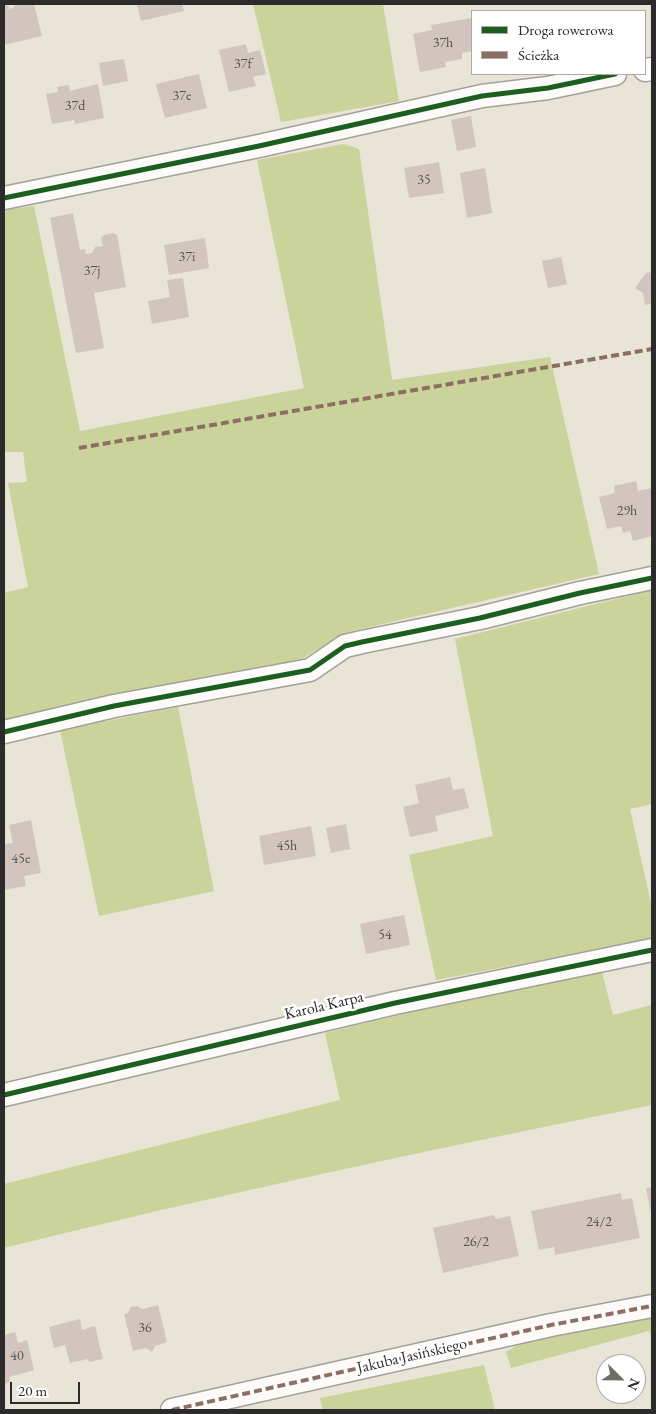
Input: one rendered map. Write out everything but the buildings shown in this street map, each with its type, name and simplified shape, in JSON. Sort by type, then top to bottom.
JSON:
[{"type":"street","points":[[4,198],[259,146],[482,96],[548,88],[609,75]]},
{"type":"street","points":[[4,732],[114,706],[310,670],[345,646],[480,618],[580,593],[652,578]]},
{"type":"street","name":"Karola Karpa","points":[[4,1096],[395,1003],[652,950]]},
{"type":"street","name":"Jakuba Jasińskiego","points":[[172,1410],[551,1325],[652,1306]]},
{"type":"green space","points":[[253,4],[383,4],[399,101],[281,122]]},
{"type":"green space","points":[[344,144],[359,149],[392,380],[550,357],[599,574],[348,632],[303,658],[256,670],[127,691],[4,720],[4,593],[28,587],[8,483],[27,482],[23,452],[4,452],[4,210],[34,206],[80,431],[304,388],[257,160]]},
{"type":"green space","points":[[652,590],[652,804],[630,809],[652,908],[652,939],[436,980],[409,855],[493,836],[455,639]]},
{"type":"green space","points":[[178,707],[214,891],[99,916],[60,730]]},
{"type":"green space","points":[[602,972],[613,1015],[652,1005],[652,1105],[327,1173],[165,1209],[4,1248],[4,1184],[340,1100],[325,1033],[444,1004]]},
{"type":"green space","points":[[652,1314],[652,1339],[649,1331],[511,1368],[506,1352],[526,1340]]},
{"type":"green space","points":[[484,1365],[495,1410],[323,1410],[320,1398]]},
{"type":"marked path","points":[[79,448],[652,349]]},
{"type":"marked path","points":[[172,1410],[551,1325],[652,1306]]},
{"type":"cycle path","points":[[4,198],[259,146],[482,96],[548,88],[610,75]]},
{"type":"cycle path","points":[[4,732],[114,706],[310,670],[345,646],[480,618],[580,593],[652,578]]},
{"type":"cycle path","points":[[4,1095],[395,1003],[652,950]]}]
